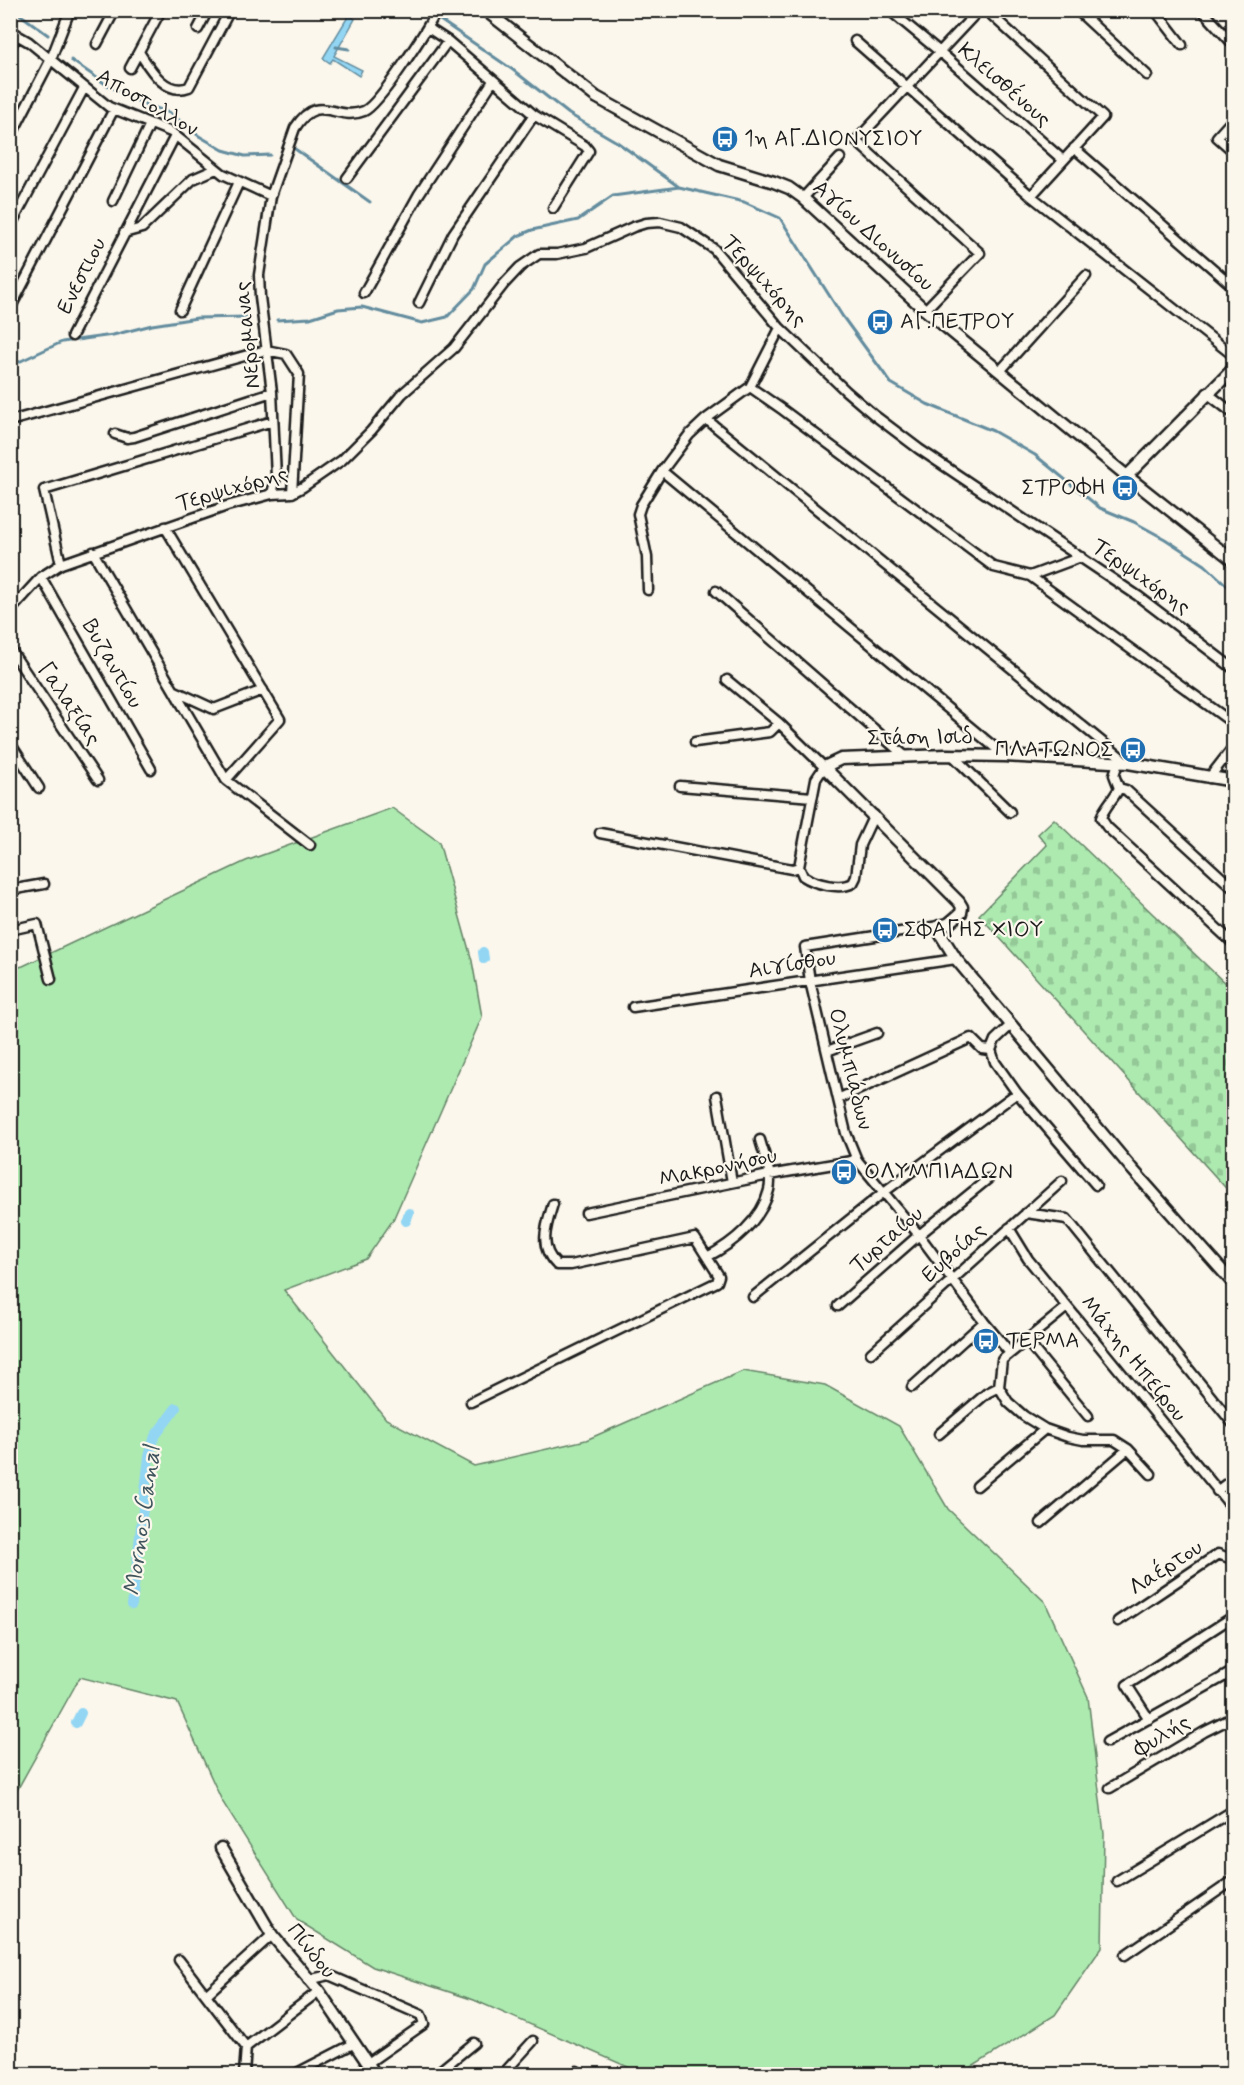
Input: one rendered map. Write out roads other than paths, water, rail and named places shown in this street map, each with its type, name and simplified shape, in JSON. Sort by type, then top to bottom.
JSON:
[{"type":"street","points":[[10,138],[51,59],[70,10]]},
{"type":"street","points":[[97,44],[115,10]]},
{"type":"street","points":[[130,68],[161,10]]},
{"type":"street","points":[[198,29],[208,10]]},
{"type":"street","points":[[139,52],[164,84],[183,90],[189,87],[230,10]]},
{"type":"street","name":"Νερομανας","points":[[272,494],[276,477],[272,392],[259,275],[271,196],[295,128],[300,120],[314,110],[323,108],[354,113],[370,107],[428,28],[437,10]]},
{"type":"street","name":"Αγίου Διονυσίου","points":[[485,10],[596,97],[719,165],[774,182],[789,188],[803,198],[925,310],[1233,561]]},
{"type":"street","points":[[925,310],[980,253],[856,141],[980,10]]},
{"type":"street","points":[[986,10],[1103,117],[1031,195]]},
{"type":"street","points":[[1077,10],[1147,75]]},
{"type":"street","points":[[1155,10],[1182,45]]},
{"type":"street","points":[[1202,10],[1233,45]]},
{"type":"street","name":"Κλεισθένους","points":[[894,14],[1063,160]]},
{"type":"street","points":[[428,28],[448,40],[534,116],[585,146],[589,151],[553,208]]},
{"type":"street","points":[[10,48],[14,33]]},
{"type":"street","name":"Αποστολλον","points":[[14,33],[114,109],[171,132],[216,168],[239,182],[271,196]]},
{"type":"street","points":[[347,178],[448,40]]},
{"type":"street","points":[[855,41],[1031,195],[1233,356]]},
{"type":"street","points":[[364,293],[419,194],[493,81]]},
{"type":"street","points":[[10,227],[84,88]]},
{"type":"street","points":[[10,309],[114,109]]},
{"type":"street","points":[[418,303],[453,234],[534,116]]},
{"type":"street","points":[[1233,118],[1217,137],[1233,152]]},
{"type":"street","points":[[113,201],[150,124]]},
{"type":"street","name":"Ενεστιου","points":[[72,336],[176,136]]},
{"type":"street","points":[[1074,148],[1233,287]]},
{"type":"street","points":[[803,198],[840,158]]},
{"type":"street","name":"Ενεστιου","points":[[124,233],[142,228],[193,179],[216,168]]},
{"type":"street","points":[[180,310],[239,182]]},
{"type":"street","name":"Τερψιχόρης","points":[[10,611],[41,577],[62,564],[227,506],[272,494],[292,493],[330,471],[371,431],[402,394],[454,348],[520,267],[539,254],[586,248],[646,223],[660,222],[681,227],[714,249],[780,328],[846,391],[901,435],[1138,596],[1233,669]]},
{"type":"street","points":[[1000,372],[1086,276]]},
{"type":"street","points":[[648,590],[647,557],[639,514],[641,505],[688,435],[750,387],[780,328]]},
{"type":"street","points":[[10,421],[266,350],[286,354],[299,374],[292,493]]},
{"type":"street","points":[[1127,476],[1233,368]]},
{"type":"street","points":[[750,387],[994,567],[1030,576],[1233,724]]},
{"type":"street","points":[[115,434],[127,438],[134,437],[272,392]]},
{"type":"street","points":[[1207,393],[1233,414]]},
{"type":"street","points":[[706,419],[1123,763],[1114,775],[1119,788],[1114,798],[1103,810],[1101,818],[1107,827],[1233,944]]},
{"type":"street","points":[[62,564],[44,490],[273,421]]},
{"type":"street","points":[[662,471],[1005,756]]},
{"type":"street","points":[[165,527],[280,719],[226,780]]},
{"type":"street","points":[[93,552],[226,780],[310,845]]},
{"type":"street","points":[[1030,576],[1081,557]]},
{"type":"street","name":"Βυζαντίου","points":[[41,577],[152,769]]},
{"type":"street","points":[[716,591],[906,757]]},
{"type":"street","name":"Γαλαξίας","points":[[10,649],[98,780]]},
{"type":"street","points":[[727,680],[779,723],[874,815],[962,907],[961,913],[955,919],[939,926],[941,935],[956,959],[1132,1169],[1233,1284]]},
{"type":"street","points":[[174,691],[214,709],[262,690]]},
{"type":"street","points":[[695,742],[770,732],[779,723]]},
{"type":"street","points":[[10,743],[39,788]]},
{"type":"street","points":[[1209,778],[1233,746]]},
{"type":"street","points":[[952,755],[1010,812]]},
{"type":"street","name":"Στάση Ισιδ","points":[[824,767],[841,759],[952,755],[1005,756],[1123,763],[1232,782]]},
{"type":"street","points":[[824,767],[816,779],[812,797],[799,867],[803,876],[818,883],[840,886],[853,883],[856,877],[860,845],[874,815]]},
{"type":"street","points":[[680,786],[812,797]]},
{"type":"street","points":[[1119,788],[1126,790],[1233,889]]},
{"type":"street","points":[[600,833],[792,869],[799,867]]},
{"type":"street","points":[[10,890],[44,884]]},
{"type":"street","points":[[10,930],[37,924],[51,979]]},
{"type":"street","name":"Ολυμπιάδων","points":[[939,926],[805,947],[810,981],[846,1133],[858,1160],[1010,1352]]},
{"type":"street","name":"Αιγίσθου","points":[[633,1007],[956,959]]},
{"type":"street","points":[[1011,1025],[995,1040],[991,1050],[995,1062],[1017,1092],[1096,1185]]},
{"type":"street","points":[[827,1051],[877,1033]]},
{"type":"street","points":[[838,1099],[972,1038],[982,1049],[991,1050]]},
{"type":"street","points":[[753,1297],[884,1192],[1017,1092]]},
{"type":"street","points":[[717,1096],[732,1182]]},
{"type":"street","points":[[707,1257],[722,1250],[742,1234],[758,1214],[770,1190],[769,1174],[760,1140]]},
{"type":"street","name":"Μακρονήσου","points":[[586,1213],[769,1174],[858,1160]]},
{"type":"street","name":"Τυρταίου","points":[[838,1306],[919,1235],[988,1179]]},
{"type":"street","name":"Ευβοίας","points":[[871,1353],[1062,1181]]},
{"type":"street","points":[[471,1402],[717,1282],[719,1276],[695,1238],[571,1265],[557,1264],[548,1257],[545,1247],[547,1224],[553,1204]]},
{"type":"street","points":[[1026,1213],[1067,1219],[1233,1425]]},
{"type":"street","name":"Μάχης Ηπείρου","points":[[1009,1228],[1028,1259],[1233,1510]]},
{"type":"street","points":[[1067,1307],[1002,1360],[999,1387],[1008,1402],[1045,1429],[1083,1440],[1114,1440],[1128,1449],[1151,1474]]},
{"type":"street","points":[[912,1387],[984,1322]]},
{"type":"street","points":[[1026,1340],[1088,1416]]},
{"type":"street","points":[[939,1434],[987,1392],[999,1387]]},
{"type":"street","points":[[977,1486],[1045,1429]]},
{"type":"street","points":[[1041,1523],[1128,1449]]},
{"type":"street","points":[[1217,1491],[1233,1478]]},
{"type":"street","name":"Λαέρτου","points":[[1118,1621],[1218,1554],[1229,1558],[1233,1563]]},
{"type":"street","points":[[1149,1719],[1127,1684],[1233,1616]]},
{"type":"street","points":[[1107,1742],[1233,1671]]},
{"type":"street","name":"Φυλής","points":[[1110,1788],[1233,1717]]},
{"type":"street","points":[[1118,1881],[1233,1810]]},
{"type":"street","name":"Πίνδου","points":[[220,1848],[272,1935],[319,1991],[375,2074]]},
{"type":"street","points":[[1125,1955],[1233,1881]]},
{"type":"street","points":[[207,1994],[272,1935]]},
{"type":"street","points":[[179,1960],[246,2047],[244,2074]]},
{"type":"street","points":[[308,1980],[329,1975],[421,2015],[424,2024],[368,2063]]},
{"type":"street","points":[[246,2047],[319,1991]]},
{"type":"street","points":[[503,2074],[533,2041]]},
{"type":"street","points":[[296,2074],[355,2043]]},
{"type":"street","points":[[436,2074],[474,2043]]},
{"type":"water","points":[[349,15],[355,19],[334,56],[362,70],[359,76],[333,59],[330,63],[323,58]]},
{"type":"waterway","points":[[14,10],[48,35]]},
{"type":"waterway","points":[[440,20],[513,70],[569,114],[617,142],[679,187],[744,202],[780,218],[843,317],[891,383],[927,404],[993,431],[1035,455],[1100,508],[1134,522],[1165,539],[1205,565],[1234,592]]},
{"type":"waterway","points":[[336,47],[349,49]]},
{"type":"waterway","points":[[71,60],[107,85],[141,103],[170,113],[199,136],[223,150],[245,156],[270,155]]},
{"type":"waterway","points":[[295,149],[370,202]]},
{"type":"waterway","points":[[277,320],[310,318],[338,309],[362,307],[422,323],[447,317],[474,289],[485,264],[518,236],[532,230],[578,220],[613,196],[679,187]]},
{"type":"waterway","points":[[10,366],[62,342],[113,335],[152,325],[197,318],[248,317]]},
{"type":"waterway","name":"Mornos Canal","points":[[483,952],[484,959]]},
{"type":"waterway","name":"Mornos Canal","points":[[406,1221],[409,1213]]},
{"type":"waterway","name":"Mornos Canal","points":[[132,1605],[149,1456],[155,1436],[176,1408]]},
{"type":"waterway","name":"Mornos Canal","points":[[76,1723],[81,1713]]},
{"type":"place","name":"1η ΑΓ.ΔΙΟΝΥΣΙΟΥ","points":[[725,139]]},
{"type":"place","name":"ΑΓ.ΠΕΤΡΟΥ","points":[[880,322]]},
{"type":"place","name":"ΣΤΡΟΦΗ","points":[[1125,488]]},
{"type":"place","name":"ΠΛΑΤΩΝΟΣ","points":[[1133,750]]},
{"type":"place","name":"ΣΦΑΓΗΣ ΧΙΟΥ","points":[[885,930]]},
{"type":"place","name":"ΟΛΥΜΠΙΑΔΩΝ","points":[[844,1172]]},
{"type":"place","name":"ΤΕΡΜΑ","points":[[986,1341]]}]
